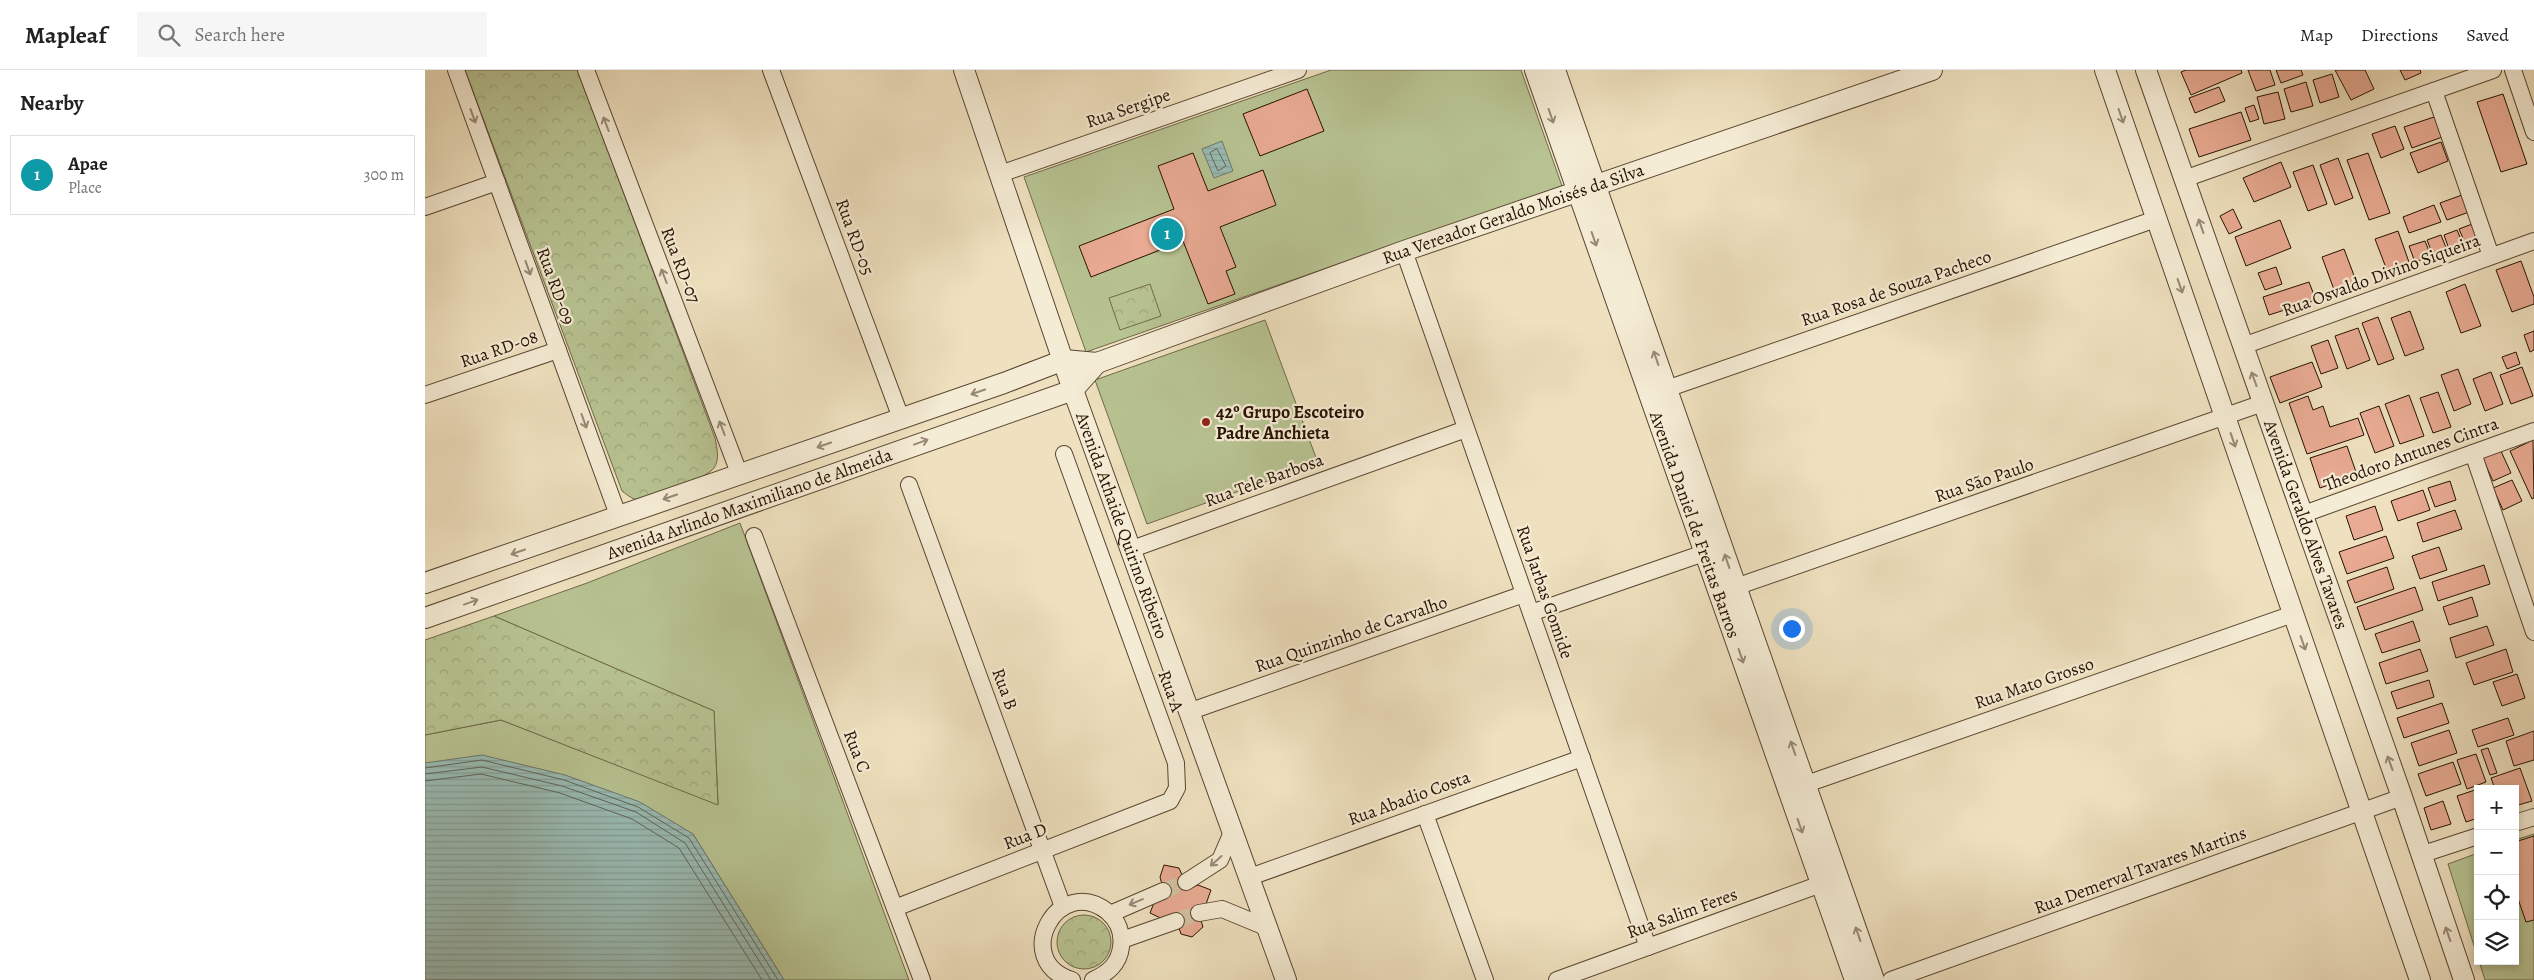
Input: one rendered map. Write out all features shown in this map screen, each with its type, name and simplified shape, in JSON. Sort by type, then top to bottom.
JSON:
[{"type":"street","name":"Rua RD-09","points":[[456,70],[558,350],[610,519]]},
{"type":"street","name":"Rua RD-07","points":[[586,70],[739,474]]},
{"type":"street","name":"Rua RD-05","points":[[771,70],[901,418]]},
{"type":"street","name":"Avenida Athaide Quirino Ribeiro","points":[[964,70],[1073,390],[1287,980]]},
{"type":"street","name":"Rua Sergipe","points":[[1000,174],[1298,70]]},
{"type":"street","name":"Avenida Daniel de Freitas Barros","points":[[1535,70],[1587,189]]},
{"type":"street","name":"Avenida Daniel de Freitas Barros","points":[[1555,70],[1587,189],[1658,392],[1797,787],[1875,980]]},
{"type":"street","name":"Rua Vereador Geraldo Moisés da Silva","points":[[1064,360],[1097,363],[1404,251],[1931,70]]},
{"type":"street","points":[[2105,70],[2420,980]]},
{"type":"street","name":"Avenida Geraldo Alves Tavares","points":[[2146,70],[2301,515],[2402,797],[2464,980]]},
{"type":"street","points":[[2184,179],[2493,70]]},
{"type":"street","points":[[2513,70],[2534,132]]},
{"type":"street","points":[[2434,91],[2491,256]]},
{"type":"street","points":[[425,207],[497,182]]},
{"type":"street","name":"Rua Rosa de Souza Pacheco","points":[[1658,392],[2156,219]]},
{"type":"street","name":"Rua Osvaldo Divino Siqueira","points":[[2243,346],[2534,241]]},
{"type":"street","name":"Rua Jarbas Gomide","points":[[1404,251],[1649,947]]},
{"type":"street","name":"Rua RD-08","points":[[425,395],[558,350]]},
{"type":"street","name":"Avenida Arlindo Maximiliano de Almeida","points":[[425,584],[1024,376],[1064,360]]},
{"type":"street","name":"Rua Vereador Geraldo Moisés da Silva","points":[[1073,390],[1097,363]]},
{"type":"street","points":[[1024,376],[1035,402]]},
{"type":"street","name":"Avenida Arlindo Maximiliano de Almeida","points":[[425,618],[1073,390]]},
{"type":"street","name":"Avenida Daniel de Freitas Barros","points":[[1658,392],[1704,554],[1728,590]]},
{"type":"street","name":"Rua São Paulo","points":[[1728,590],[2263,403]]},
{"type":"street","name":"Rua Tele Barbosa","points":[[1131,549],[1466,429]]},
{"type":"street","name":"Theodoro Antunes Cintra","points":[[2301,515],[2534,431]]},
{"type":"street","points":[[2473,453],[2534,632]]},
{"type":"street","name":"Rua A","points":[[1064,454],[1175,763],[1177,788],[1170,801]]},
{"type":"street","name":"Rua B","points":[[909,485],[1063,907]]},
{"type":"street","points":[[605,555],[610,519]]},
{"type":"street","name":"Rua C","points":[[754,536],[922,980]]},
{"type":"street","points":[[1531,613],[1704,554]]},
{"type":"street","name":"Rua Quinzinho de Carvalho","points":[[1191,712],[1524,594]]},
{"type":"street","name":"Rua Mato Grosso","points":[[1797,787],[2293,614]]},
{"type":"street","name":"Rua Abadio Costa","points":[[1250,877],[1582,758]]},
{"type":"street","name":"Avenida Daniel de Freitas Barros","points":[[1797,787],[1821,884],[1855,980]]},
{"type":"street","name":"Rua Demerval Tavares Martins","points":[[1891,980],[2402,797]]},
{"type":"street","name":"Rua D","points":[[895,908],[1170,801]]},
{"type":"street","points":[[1425,814],[1485,980]]},
{"type":"street","points":[[2519,822],[2534,817]]},
{"type":"street","points":[[1186,882],[1220,860],[1233,830]]},
{"type":"street","points":[[2421,855],[2474,837]]},
{"type":"street","name":"Rua Salim Feres","points":[[1557,980],[1821,884]]},
{"type":"street","points":[[1110,914],[1163,891]]},
{"type":"street","points":[[1072,980],[1064,978],[1052,969],[1045,956],[1042,942],[1045,928],[1052,916],[1063,907],[1075,903],[1099,906],[1110,914],[1116,921],[1122,940],[1120,954],[1114,966],[1104,975],[1093,980]]},
{"type":"street","points":[[1199,913],[1222,909],[1268,928]]},
{"type":"street","points":[[1122,940],[1176,921]]},
{"type":"green space","points":[[465,70],[578,70],[715,438],[716,465],[702,477],[643,500],[634,499],[622,491]]},
{"type":"green space","points":[[1331,70],[1521,70],[1562,186],[1086,352],[1024,177]]},
{"type":"green space","points":[[1150,284],[1161,316],[1120,330],[1109,298]]},
{"type":"green space","name":"42º Grupo Escoteiro Padre Anchieta","points":[[1265,320],[1318,463],[1147,524],[1095,380]]},
{"type":"green space","points":[[740,523],[909,980],[784,980],[693,834],[425,763],[425,735],[501,720],[718,804],[714,711],[494,616],[587,583]]},
{"type":"green space","points":[[494,616],[714,711],[718,805],[501,720],[425,735],[425,640]]},
{"type":"green space","points":[[2534,834],[2534,980],[2485,980],[2480,965],[2519,965],[2519,839]]},
{"type":"green space","points":[[2474,854],[2474,945],[2448,864]]},
{"type":"green space","points":[[1079,915],[1089,915],[1099,919],[1107,927],[1111,942],[1107,957],[1099,965],[1089,969],[1079,969],[1069,965],[1061,957],[1057,947],[1057,937],[1061,927],[1069,919]]},
{"type":"water","points":[[1222,141],[1233,171],[1214,178],[1202,149]]},
{"type":"water","points":[[482,755],[565,775],[640,802],[693,834],[784,980],[425,980],[425,763]]},
{"type":"building","points":[[2186,70],[2241,70],[2242,73],[2191,95],[2181,72]]},
{"type":"building","points":[[2248,70],[2270,70],[2275,85],[2256,91]]},
{"type":"building","points":[[2276,70],[2301,70],[2303,75],[2281,83]]},
{"type":"building","points":[[2335,70],[2365,70],[2374,89],[2351,100]]},
{"type":"building","points":[[2400,70],[2420,70],[2421,73],[2405,80]]},
{"type":"building","points":[[2332,74],[2339,97],[2320,103],[2313,80]]},
{"type":"building","points":[[2306,82],[2313,106],[2291,112],[2284,89]]},
{"type":"building","points":[[2219,87],[2225,101],[2195,113],[2189,98]]},
{"type":"building","points":[[1307,89],[1324,131],[1260,156],[1243,114]]},
{"type":"building","points":[[2278,92],[2285,119],[2264,124],[2257,97]]},
{"type":"building","points":[[2503,94],[2527,164],[2501,172],[2477,102]]},
{"type":"building","points":[[2254,105],[2259,119],[2250,122],[2245,108]]},
{"type":"building","points":[[2241,112],[2251,140],[2199,157],[2189,129]]},
{"type":"building","points":[[2437,116],[2445,136],[2412,148],[2404,127]]},
{"type":"building","points":[[2395,126],[2404,149],[2381,158],[2372,134]]},
{"type":"building","points":[[2441,142],[2448,161],[2418,173],[2410,153]]},
{"type":"building","points":[[1193,153],[1208,191],[1263,170],[1276,205],[1220,227],[1236,267],[1226,271],[1235,294],[1208,304],[1183,241],[1091,277],[1079,246],[1174,209],[1158,166]]},
{"type":"building","points":[[2368,153],[2390,213],[2369,220],[2347,160]]},
{"type":"building","points":[[2338,158],[2353,198],[2335,205],[2320,165]]},
{"type":"building","points":[[2281,162],[2291,187],[2254,202],[2243,178]]},
{"type":"building","points":[[2313,165],[2327,204],[2308,211],[2293,172]]},
{"type":"building","points":[[2462,195],[2469,212],[2447,220],[2440,203]]},
{"type":"building","points":[[2434,205],[2441,222],[2409,233],[2403,217]]},
{"type":"building","points":[[2233,209],[2242,228],[2229,234],[2220,216]]},
{"type":"building","points":[[2280,220],[2291,248],[2246,266],[2235,237]]},
{"type":"building","points":[[2475,223],[2480,237],[2465,243],[2459,229]]},
{"type":"building","points":[[2457,230],[2463,244],[2449,249],[2444,235]]},
{"type":"building","points":[[2398,231],[2410,265],[2388,273],[2375,239]]},
{"type":"building","points":[[2441,235],[2447,250],[2433,255],[2427,240]]},
{"type":"building","points":[[2425,241],[2431,256],[2415,262],[2409,246]]},
{"type":"building","points":[[2344,249],[2358,286],[2336,295],[2322,257]]},
{"type":"building","points":[[2521,261],[2534,297],[2534,304],[2512,312],[2496,270]]},
{"type":"building","points":[[2276,267],[2282,284],[2265,290],[2258,273]]},
{"type":"building","points":[[2309,282],[2316,300],[2269,315],[2263,297]]},
{"type":"building","points":[[2465,284],[2481,326],[2461,333],[2446,292]]},
{"type":"building","points":[[2410,311],[2424,349],[2405,356],[2391,318]]},
{"type":"building","points":[[2378,317],[2394,359],[2378,365],[2362,323]]},
{"type":"building","points":[[2358,328],[2370,360],[2347,369],[2335,336]]},
{"type":"building","points":[[2534,331],[2534,350],[2530,352],[2524,335]]},
{"type":"building","points":[[2328,340],[2338,368],[2321,374],[2311,346]]},
{"type":"building","points":[[2516,352],[2520,364],[2507,369],[2502,357]]},
{"type":"building","points":[[2312,362],[2322,387],[2280,403],[2270,377]]},
{"type":"building","points":[[2522,367],[2533,396],[2511,404],[2500,375]]},
{"type":"building","points":[[2458,369],[2471,404],[2454,411],[2441,375]]},
{"type":"building","points":[[2491,372],[2503,404],[2485,411],[2473,379]]},
{"type":"building","points":[[2438,392],[2451,427],[2433,433],[2420,398]]},
{"type":"building","points":[[2409,395],[2424,436],[2400,444],[2385,404]]},
{"type":"building","points":[[2308,396],[2313,410],[2323,406],[2330,427],[2358,418],[2364,435],[2307,454],[2289,403]]},
{"type":"building","points":[[2379,406],[2394,446],[2375,453],[2360,413]]},
{"type":"building","points":[[2533,440],[2534,498],[2532,499],[2510,451]]},
{"type":"building","points":[[2347,446],[2357,475],[2320,488],[2310,458]]},
{"type":"building","points":[[2500,449],[2511,473],[2493,481],[2482,457]]},
{"type":"building","points":[[2512,480],[2522,501],[2503,510],[2493,488]]},
{"type":"building","points":[[2450,481],[2456,500],[2435,507],[2428,488]]},
{"type":"building","points":[[2423,490],[2430,510],[2398,521],[2391,501]]},
{"type":"building","points":[[2375,506],[2383,530],[2354,540],[2346,516]]},
{"type":"building","points":[[2455,510],[2462,529],[2423,542],[2417,523]]},
{"type":"building","points":[[2386,536],[2394,558],[2347,574],[2339,552]]},
{"type":"building","points":[[2439,547],[2447,570],[2420,579],[2412,556]]},
{"type":"building","points":[[2484,565],[2490,584],[2438,601],[2432,582]]},
{"type":"building","points":[[2387,567],[2394,589],[2355,603],[2347,581]]},
{"type":"building","points":[[2415,587],[2423,610],[2365,630],[2357,607]]},
{"type":"building","points":[[2472,597],[2478,616],[2449,625],[2443,607]]},
{"type":"building","points":[[2413,621],[2420,641],[2382,653],[2375,634]]},
{"type":"building","points":[[2487,626],[2494,645],[2456,658],[2450,638]]},
{"type":"building","points":[[2420,649],[2428,671],[2386,684],[2379,663]]},
{"type":"building","points":[[2506,649],[2513,672],[2474,685],[2466,663]]},
{"type":"building","points":[[2517,674],[2525,698],[2502,706],[2493,682]]},
{"type":"building","points":[[2429,680],[2434,697],[2397,709],[2391,692]]},
{"type":"building","points":[[2442,703],[2449,723],[2404,738],[2397,718]]},
{"type":"building","points":[[2508,718],[2514,735],[2478,747],[2472,730]]},
{"type":"building","points":[[2449,730],[2457,753],[2419,766],[2411,743]]},
{"type":"building","points":[[2534,731],[2534,760],[2514,766],[2506,741]]},
{"type":"building","points":[[2488,748],[2497,773],[2490,775],[2481,750]]},
{"type":"building","points":[[2476,754],[2486,782],[2467,789],[2457,760]]},
{"type":"building","points":[[2453,762],[2461,784],[2426,796],[2418,774]]},
{"type":"building","points":[[2520,768],[2532,801],[2519,805],[2519,785],[2494,785],[2491,778]]},
{"type":"building","points":[[2474,790],[2474,819],[2466,822],[2457,796]]},
{"type":"building","points":[[2443,801],[2451,824],[2431,830],[2424,808]]},
{"type":"building","points":[[2534,836],[2534,920],[2526,922],[2519,902],[2519,841]]},
{"type":"building","points":[[1164,865],[1179,868],[1188,889],[1198,885],[1211,890],[1206,904],[1197,908],[1203,927],[1192,937],[1181,934],[1176,919],[1169,922],[1150,913],[1157,895],[1164,892],[1160,877]]},
{"type":"tunnel","points":[[1163,891],[1186,882]]},
{"type":"tunnel","points":[[1176,921],[1199,913]]},
{"type":"place","name":"Apae","points":[[1167,234]]},
{"type":"place","name":"42º Grupo Escoteiro Padre Anchieta","points":[[1206,422]]}]
